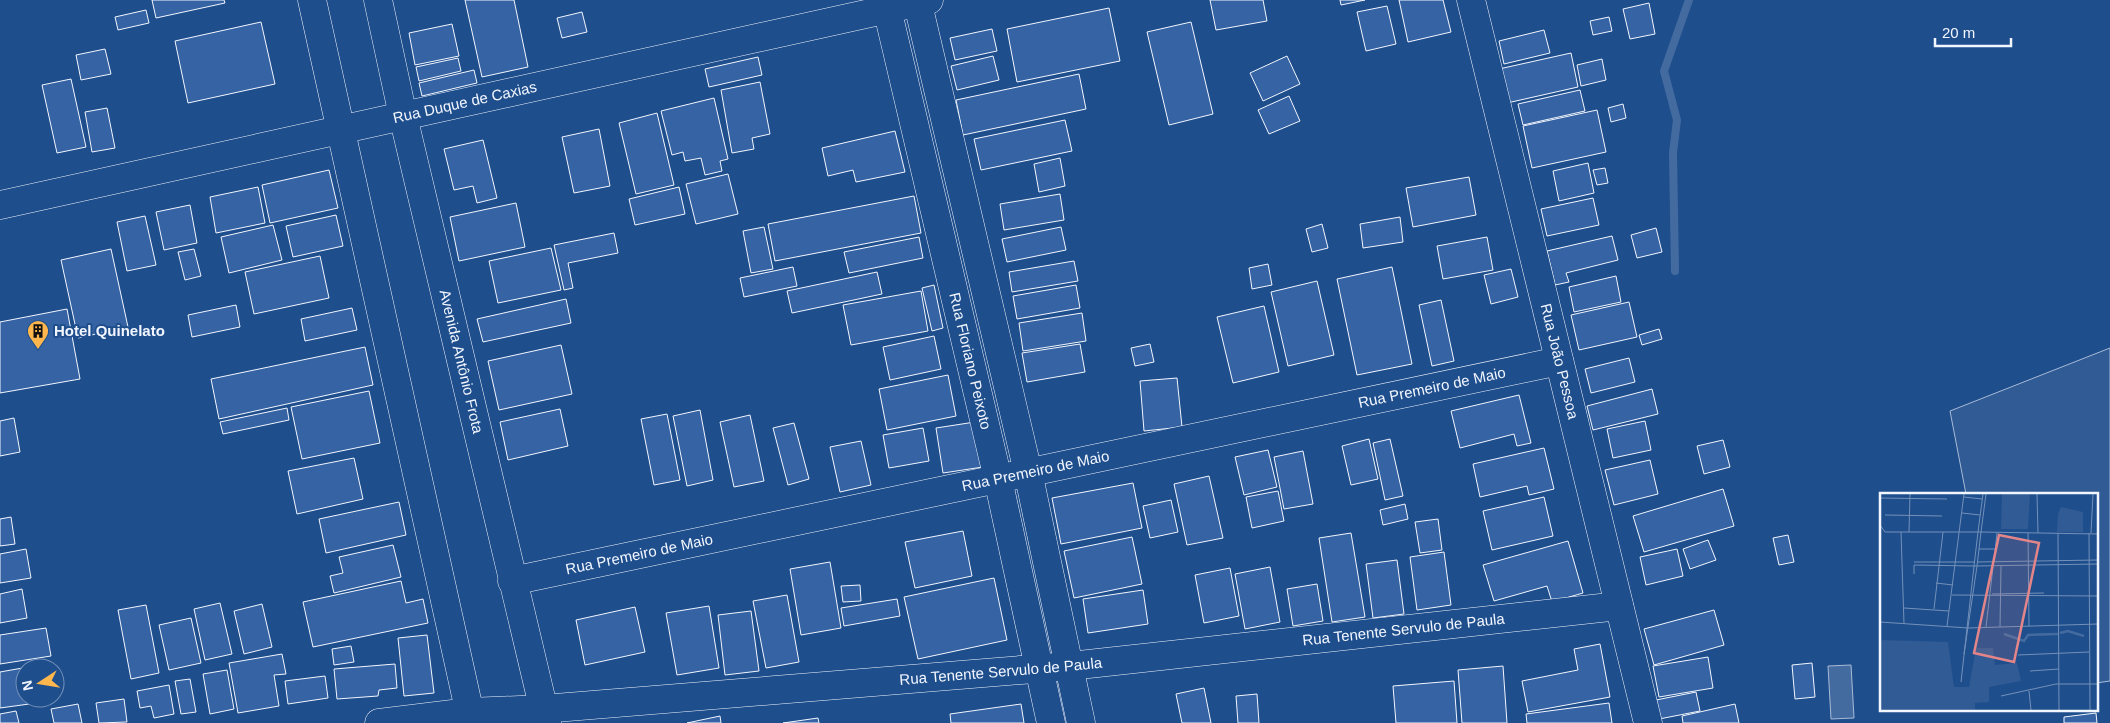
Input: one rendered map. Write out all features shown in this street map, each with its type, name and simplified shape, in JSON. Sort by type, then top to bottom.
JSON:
[{"type":"street","points":[[312,0],[471,717]]},
{"type":"street","name":"Avenida Antônio Frota","points":[[378,0],[403,116],[545,716]]},
{"type":"street","name":"Rua João Pessoa","points":[[1471,0],[1648,723]]},
{"type":"street","name":"Rua Duque de Caxias","points":[[0,205],[403,116],[886,4],[921,1]]},
{"type":"street","name":"Rua Floriano Peixoto","points":[[921,1],[1028,472],[1081,723]]},
{"type":"street","name":"Rua Floriano Peixoto","points":[[886,4],[998,479],[1051,723]]},
{"type":"street","name":"Rua Premeiro de Maio","points":[[512,581],[1560,361]]},
{"type":"street","name":"Rua Tenente Servulo de Paula","points":[[379,723],[471,717],[545,716],[1070,666],[1619,606]]},
{"type":"shaded area","points":[[2110,348],[2110,681],[2098,683],[2098,493],[1966,493],[1950,411]]},
{"type":"shaded area","points":[[1851,665],[1854,718],[1831,719],[1828,666]]},
{"type":"building","points":[[152,0],[224,0],[225,3],[156,18]]},
{"type":"building","points":[[465,0],[514,0],[528,67],[482,77]]},
{"type":"building","points":[[1210,0],[1263,0],[1267,21],[1216,30]]},
{"type":"building","points":[[1340,0],[1365,0],[1341,5]]},
{"type":"building","points":[[1399,0],[1443,0],[1451,32],[1408,42]]},
{"type":"building","points":[[1649,3],[1655,34],[1630,39],[1623,9]]},
{"type":"building","points":[[1387,6],[1396,44],[1366,51],[1357,12]]},
{"type":"building","points":[[1109,8],[1120,61],[1017,82],[1007,29]]},
{"type":"building","points":[[146,10],[149,23],[118,30],[115,17]]},
{"type":"building","points":[[582,12],[587,32],[562,38],[557,18]]},
{"type":"building","points":[[1609,17],[1612,31],[1593,35],[1590,21]]},
{"type":"building","points":[[261,22],[275,84],[188,103],[175,41]]},
{"type":"building","points":[[1191,22],[1213,114],[1169,125],[1147,32]]},
{"type":"building","points":[[452,24],[459,56],[415,65],[409,33]]},
{"type":"building","points":[[992,29],[997,51],[955,60],[950,38]]},
{"type":"building","points":[[1544,30],[1550,53],[1504,64],[1499,41]]},
{"type":"building","points":[[105,49],[111,74],[81,80],[76,55]]},
{"type":"building","points":[[1571,53],[1578,87],[1507,103],[1499,69]]},
{"type":"building","points":[[993,56],[999,80],[957,90],[951,66]]},
{"type":"building","points":[[1287,56],[1300,84],[1263,101],[1250,73]]},
{"type":"building","points":[[758,57],[762,75],[709,87],[705,69]]},
{"type":"building","points":[[458,58],[461,71],[419,81],[416,67]]},
{"type":"building","points":[[1602,59],[1606,80],[1581,86],[1577,65]]},
{"type":"building","points":[[474,70],[477,83],[422,96],[419,83]]},
{"type":"building","points":[[1079,74],[1086,109],[963,135],[956,100]]},
{"type":"building","points":[[71,79],[86,147],[57,153],[42,85]]},
{"type":"building","points":[[760,82],[770,134],[752,138],[754,149],[732,153],[721,90]]},
{"type":"building","points":[[1580,90],[1585,111],[1523,125],[1518,104]]},
{"type":"building","points":[[1289,96],[1300,121],[1269,134],[1258,110]]},
{"type":"building","points":[[714,98],[728,159],[720,161],[722,171],[705,175],[701,158],[685,161],[683,152],[672,155],[661,111]]},
{"type":"building","points":[[1623,104],[1626,118],[1611,122],[1608,108]]},
{"type":"building","points":[[107,108],[115,148],[92,152],[85,112]]},
{"type":"building","points":[[1597,110],[1606,152],[1532,168],[1523,126]]},
{"type":"building","points":[[657,113],[674,185],[636,194],[619,123]]},
{"type":"building","points":[[1065,120],[1072,151],[981,170],[974,139]]},
{"type":"building","points":[[599,129],[610,186],[574,193],[562,137]]},
{"type":"building","points":[[895,131],[905,172],[856,182],[853,170],[828,176],[822,148]]},
{"type":"building","points":[[483,140],[497,198],[477,203],[473,186],[454,190],[444,149]]},
{"type":"building","points":[[1060,158],[1065,186],[1039,192],[1034,164]]},
{"type":"building","points":[[1588,163],[1594,193],[1559,201],[1553,171]]},
{"type":"building","points":[[1605,168],[1608,183],[1597,185],[1593,170]]},
{"type":"building","points":[[329,170],[338,208],[270,223],[262,185]]},
{"type":"building","points":[[728,174],[738,214],[696,224],[686,184]]},
{"type":"building","points":[[1469,177],[1476,215],[1413,227],[1406,188]]},
{"type":"building","points":[[258,187],[265,223],[216,233],[210,197]]},
{"type":"building","points":[[679,187],[685,214],[635,225],[629,199]]},
{"type":"building","points":[[1060,194],[1064,220],[1004,230],[1000,204]]},
{"type":"building","points":[[914,196],[921,233],[775,261],[768,224]]},
{"type":"building","points":[[1593,198],[1599,225],[1547,236],[1541,209]]},
{"type":"building","points":[[516,203],[525,247],[459,261],[450,217]]},
{"type":"building","points":[[190,205],[197,243],[164,250],[156,212]]},
{"type":"building","points":[[336,215],[343,246],[293,257],[286,226]]},
{"type":"building","points":[[145,216],[156,265],[127,271],[117,222]]},
{"type":"building","points":[[1400,217],[1403,242],[1363,248],[1360,224]]},
{"type":"building","points":[[1322,224],[1328,248],[1312,252],[1306,229]]},
{"type":"building","points":[[273,225],[282,260],[229,273],[221,237]]},
{"type":"building","points":[[764,227],[773,269],[751,273],[743,231]]},
{"type":"building","points":[[1061,227],[1066,250],[1007,262],[1002,239]]},
{"type":"building","points":[[1656,228],[1662,252],[1637,258],[1631,235]]},
{"type":"building","points":[[614,233],[618,253],[568,263],[573,288],[564,290],[554,245]]},
{"type":"building","points":[[1612,236],[1618,260],[1566,273],[1569,282],[1555,285],[1547,251]]},
{"type":"building","points":[[919,237],[923,258],[849,273],[844,252]]},
{"type":"building","points":[[1487,237],[1493,270],[1443,279],[1437,246]]},
{"type":"building","points":[[551,248],[561,290],[498,303],[489,261]]},
{"type":"building","points":[[111,249],[128,327],[78,338],[61,260]]},
{"type":"building","points":[[194,249],[201,276],[185,280],[178,252]]},
{"type":"building","points":[[320,256],[329,298],[254,314],[245,272]]},
{"type":"building","points":[[1074,261],[1078,281],[1012,292],[1009,272]]},
{"type":"building","points":[[1268,264],[1272,285],[1252,289],[1249,268]]},
{"type":"building","points":[[793,267],[797,286],[744,297],[740,278]]},
{"type":"building","points":[[1392,267],[1412,364],[1357,375],[1337,279]]},
{"type":"building","points":[[1511,269],[1518,297],[1491,304],[1484,275]]},
{"type":"building","points":[[877,272],[882,294],[792,313],[787,291]]},
{"type":"building","points":[[1616,276],[1621,302],[1574,312],[1569,287]]},
{"type":"building","points":[[1317,281],[1334,355],[1288,366],[1271,292]]},
{"type":"building","points":[[934,285],[943,328],[932,331],[922,288]]},
{"type":"building","points":[[1076,285],[1080,308],[1017,319],[1013,296]]},
{"type":"building","points":[[921,291],[928,331],[851,345],[843,305]]},
{"type":"building","points":[[566,299],[571,323],[483,342],[477,319]]},
{"type":"building","points":[[1441,300],[1454,361],[1432,366],[1419,305]]},
{"type":"building","points":[[1629,302],[1637,337],[1579,350],[1571,315]]},
{"type":"building","points":[[236,305],[240,327],[192,337],[188,315]]},
{"type":"building","points":[[1264,306],[1279,372],[1233,383],[1217,317]]},
{"type":"building","points":[[352,308],[357,330],[305,341],[301,319]]},
{"type":"building","name":"Hotel Quinelato","points":[[67,309],[80,379],[0,393],[0,322]]},
{"type":"building","points":[[1082,313],[1086,341],[1023,351],[1019,323]]},
{"type":"building","points":[[1659,329],[1662,339],[1642,345],[1639,335]]},
{"type":"building","points":[[934,336],[941,369],[890,380],[883,347]]},
{"type":"building","points":[[1080,344],[1085,372],[1027,382],[1022,353]]},
{"type":"building","points":[[1150,344],[1154,362],[1135,366],[1131,348]]},
{"type":"building","points":[[561,345],[572,394],[499,410],[488,361]]},
{"type":"building","points":[[365,347],[373,385],[219,419],[211,379]]},
{"type":"building","points":[[1629,358],[1635,382],[1591,393],[1585,369]]},
{"type":"building","points":[[948,375],[956,416],[887,430],[879,389]]},
{"type":"building","points":[[1177,378],[1182,427],[1144,431],[1140,381]]},
{"type":"building","points":[[1652,389],[1658,414],[1593,430],[1587,406]]},
{"type":"building","points":[[369,391],[380,443],[302,459],[291,407]]},
{"type":"building","points":[[1519,395],[1531,443],[1517,446],[1514,434],[1460,448],[1451,411]]},
{"type":"building","points":[[287,408],[289,420],[223,434],[220,422]]},
{"type":"building","points":[[560,409],[568,446],[508,460],[500,422]]},
{"type":"building","points":[[700,410],[713,480],[687,486],[673,416]]},
{"type":"building","points":[[667,414],[680,480],[654,485],[641,419]]},
{"type":"building","points":[[750,415],[764,481],[734,487],[720,422]]},
{"type":"building","points":[[14,418],[20,452],[0,456],[0,421]]},
{"type":"building","points":[[1645,421],[1651,450],[1613,458],[1607,429]]},
{"type":"building","points":[[975,422],[983,467],[943,473],[936,428]]},
{"type":"building","points":[[794,423],[809,479],[788,485],[773,428]]},
{"type":"building","points":[[923,428],[929,461],[889,468],[883,435]]},
{"type":"building","points":[[1369,439],[1378,479],[1351,485],[1342,446]]},
{"type":"building","points":[[1390,439],[1403,496],[1385,500],[1373,443]]},
{"type":"building","points":[[1723,440],[1730,467],[1704,474],[1697,446]]},
{"type":"building","points":[[861,441],[871,485],[840,492],[830,447]]},
{"type":"building","points":[[1544,448],[1554,489],[1529,495],[1527,486],[1480,497],[1473,464]]},
{"type":"building","points":[[1268,450],[1277,487],[1244,495],[1235,457]]},
{"type":"building","points":[[1303,451],[1313,504],[1284,509],[1274,457]]},
{"type":"building","points":[[354,458],[363,499],[297,514],[288,471]]},
{"type":"building","points":[[1650,460],[1658,494],[1614,505],[1605,470]]},
{"type":"building","points":[[1209,476],[1223,538],[1187,545],[1174,484]]},
{"type":"building","points":[[1133,483],[1142,528],[1061,544],[1052,498]]},
{"type":"building","points":[[1723,489],[1734,526],[1644,552],[1633,516]]},
{"type":"building","points":[[1278,491],[1284,521],[1252,528],[1246,497]]},
{"type":"building","points":[[1544,497],[1553,536],[1492,550],[1483,511]]},
{"type":"building","points":[[1171,500],[1178,532],[1150,538],[1143,506]]},
{"type":"building","points":[[399,502],[406,535],[326,553],[319,519]]},
{"type":"building","points":[[1405,504],[1408,519],[1383,525],[1380,510]]},
{"type":"building","points":[[11,517],[15,544],[0,546],[0,519]]},
{"type":"building","points":[[1438,519],[1442,550],[1420,553],[1415,522]]},
{"type":"building","points":[[963,531],[972,576],[915,588],[905,542]]},
{"type":"building","points":[[1351,533],[1365,617],[1332,622],[1319,538]]},
{"type":"building","points":[[1788,535],[1794,562],[1779,565],[1773,538]]},
{"type":"building","points":[[1132,537],[1142,584],[1074,598],[1064,551]]},
{"type":"building","points":[[1708,540],[1716,560],[1690,569],[1683,549]]},
{"type":"building","points":[[1568,541],[1583,593],[1552,602],[1547,586],[1494,601],[1483,565]]},
{"type":"building","points":[[393,545],[401,577],[334,593],[330,576],[343,573],[339,557]]},
{"type":"building","points":[[26,549],[31,578],[0,583],[0,554]]},
{"type":"building","points":[[1677,549],[1683,576],[1646,585],[1640,557]]},
{"type":"building","points":[[1444,552],[1451,605],[1417,610],[1410,557]]},
{"type":"building","points":[[1397,560],[1404,614],[1373,618],[1366,564]]},
{"type":"building","points":[[830,562],[841,628],[801,635],[790,569]]},
{"type":"building","points":[[1270,567],[1280,622],[1245,629],[1235,574]]},
{"type":"building","points":[[1230,568],[1239,616],[1204,623],[1195,575]]},
{"type":"building","points":[[994,578],[1007,640],[918,659],[904,597]]},
{"type":"building","points":[[401,581],[406,603],[423,599],[428,623],[313,647],[303,602]]},
{"type":"building","points":[[1317,584],[1323,621],[1293,626],[1287,589]]},
{"type":"building","points":[[860,585],[861,601],[843,602],[841,586]]},
{"type":"building","points":[[22,589],[27,618],[0,623],[0,594]]},
{"type":"building","points":[[1143,590],[1148,624],[1088,633],[1083,599]]},
{"type":"building","points":[[787,595],[799,662],[766,668],[753,601]]},
{"type":"building","points":[[897,599],[900,616],[844,626],[841,608]]},
{"type":"building","points":[[220,603],[232,654],[205,660],[194,609]]},
{"type":"building","points":[[262,604],[272,647],[244,654],[234,611]]},
{"type":"building","points":[[146,605],[159,673],[131,679],[118,610]]},
{"type":"building","points":[[709,606],[719,668],[677,675],[666,613]]},
{"type":"building","points":[[635,607],[645,652],[585,665],[576,620]]},
{"type":"building","points":[[1714,610],[1724,645],[1654,665],[1644,629]]},
{"type":"building","points":[[751,611],[759,671],[725,675],[718,615]]},
{"type":"building","points":[[191,618],[201,663],[169,670],[159,625]]},
{"type":"building","points":[[46,628],[51,656],[15,658],[15,662],[0,664],[0,635]]},
{"type":"building","points":[[427,635],[434,693],[404,696],[398,638]]},
{"type":"building","points":[[1600,644],[1610,697],[1528,712],[1522,681],[1578,670],[1574,649]]},
{"type":"building","points":[[351,646],[354,662],[334,665],[332,649]]},
{"type":"building","points":[[282,654],[286,674],[274,675],[279,706],[238,713],[229,663]]},
{"type":"building","points":[[1708,657],[1713,688],[1659,697],[1653,666]]},
{"type":"building","points":[[1812,663],[1815,697],[1795,699],[1792,665]]},
{"type":"building","points":[[395,664],[397,688],[379,690],[378,696],[337,699],[334,669]]},
{"type":"building","points":[[1503,666],[1507,723],[1462,723],[1458,670]]},
{"type":"building","points":[[15,669],[15,706],[0,708],[0,672]]},
{"type":"building","points":[[227,670],[234,709],[210,714],[203,674]]},
{"type":"building","points":[[325,676],[328,698],[288,704],[285,681]]},
{"type":"building","points":[[190,679],[196,712],[181,714],[175,681]]},
{"type":"building","points":[[1454,681],[1457,723],[1396,723],[1393,686]]},
{"type":"building","points":[[169,685],[174,714],[154,718],[151,706],[140,708],[137,691]]},
{"type":"building","points":[[1204,688],[1211,723],[1182,723],[1176,694]]},
{"type":"building","points":[[1696,692],[1700,711],[1654,720],[1651,701]]},
{"type":"building","points":[[1257,694],[1259,723],[1238,723],[1236,696]]},
{"type":"building","points":[[124,699],[127,722],[99,723],[96,703]]},
{"type":"building","points":[[1609,703],[1612,723],[1527,723],[1526,714]]},
{"type":"building","points":[[78,704],[82,723],[54,723],[51,709],[65,708],[65,706]]},
{"type":"building","points":[[1021,704],[1024,723],[951,723],[950,714]]},
{"type":"building","points":[[1735,704],[1739,723],[1683,723],[1682,716]]},
{"type":"building","points":[[16,711],[19,723],[0,723],[0,714]]},
{"type":"building","points":[[2096,713],[2097,723],[2064,723],[2064,717]]},
{"type":"building","points":[[720,716],[721,723],[687,723]]},
{"type":"building","points":[[818,718],[819,723],[783,723]]},
{"type":"waterway","points":[[1675,271],[1673,153],[1677,120],[1664,71],[1689,0]]},
{"type":"place","name":"Hotel Quinelato","points":[[38,350]]}]
